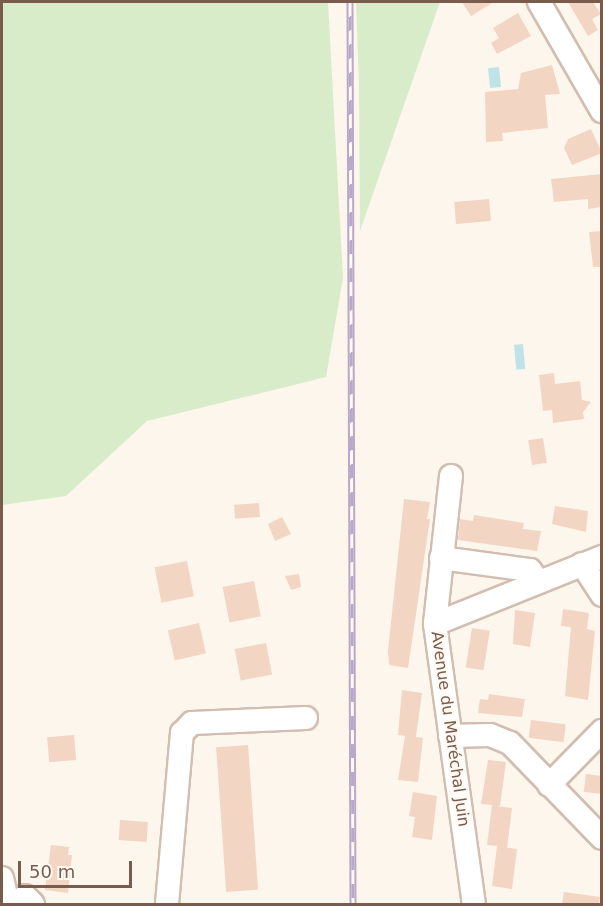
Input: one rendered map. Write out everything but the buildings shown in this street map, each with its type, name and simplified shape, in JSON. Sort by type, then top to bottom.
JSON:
[{"type":"street","points":[[539,2],[602,111]]},
{"type":"street","points":[[435,624],[451,476]]},
{"type":"street","points":[[441,558],[530,570],[539,582]]},
{"type":"street","points":[[592,560],[602,595]]},
{"type":"street","name":"Avenue du Maréchal Juin","points":[[474,904],[435,624],[592,560]]},
{"type":"street","points":[[167,904],[182,733],[192,723],[306,718]]},
{"type":"street","points":[[549,785],[602,731]]},
{"type":"street","points":[[450,736],[490,735],[510,743],[602,838]]},
{"type":"street","points":[[2,879],[22,902]]},
{"type":"green space","points":[[2,2],[328,2],[343,278],[326,377],[147,421],[66,496],[2,505]]},
{"type":"green space","points":[[356,2],[440,2],[360,231],[359,85]]},
{"type":"water","points":[[499,67],[501,87],[490,88],[488,68]]},
{"type":"water","points":[[523,344],[525,369],[516,370],[514,345]]},
{"type":"railway","points":[[350,2],[353,904]]}]
